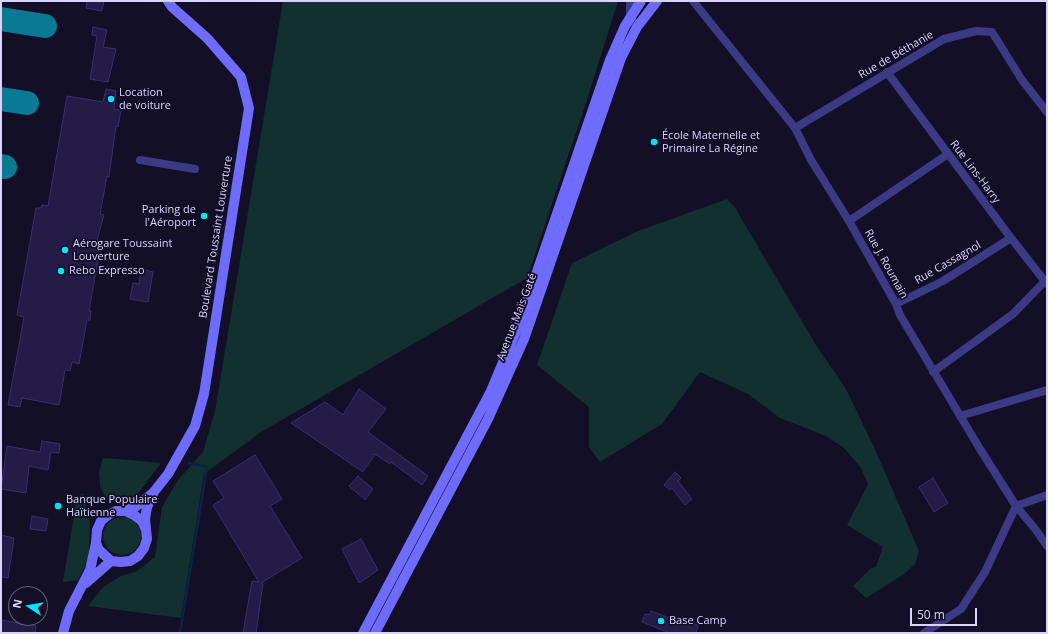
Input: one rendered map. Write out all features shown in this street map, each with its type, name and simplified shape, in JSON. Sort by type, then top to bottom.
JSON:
[{"type":"main road","name":"Boulevard Toussaint Louverture","points":[[125,511],[135,507],[153,493],[168,474],[182,452],[195,426],[204,394],[248,108],[241,77],[207,38],[172,7],[168,1]]},
{"type":"main road","name":"Avenue Maïs Gaté","points":[[363,633],[491,391],[519,324],[610,60],[630,17],[641,1]]},
{"type":"main road","name":"Avenue Maïs Gaté","points":[[375,633],[488,420],[524,339],[621,58],[636,27],[657,1]]},
{"type":"main road","name":"Boulevard Toussaint Louverture","points":[[146,530],[145,519],[147,507],[153,493]]},
{"type":"main road","points":[[63,633],[69,611],[90,570],[96,543],[97,530],[101,521],[108,515],[125,511],[142,521],[146,530],[147,539],[144,548],[138,556],[130,561],[111,561],[99,550],[96,543]]},
{"type":"main road","points":[[83,586],[111,561]]},
{"type":"street","points":[[630,1],[630,17],[636,27]]},
{"type":"street","name":"Rue J. Roumain","points":[[693,1],[795,128],[811,160],[849,221],[933,372],[1016,506],[1047,546]]},
{"type":"street","name":"Rue de Béthanie","points":[[795,128],[944,39],[976,32],[992,32],[1022,80],[1047,112]]},
{"type":"street","name":"Rue Lins-Harry","points":[[887,72],[1046,283]]},
{"type":"street","points":[[849,221],[948,154]]},
{"type":"street","points":[[140,160],[195,169]]},
{"type":"street","name":"Rue Cassagnol","points":[[896,304],[943,281],[1011,238]]},
{"type":"street","points":[[933,372],[1013,314],[1046,283]]},
{"type":"street","points":[[960,416],[1047,390]]},
{"type":"street","points":[[924,633],[961,609],[985,572],[1016,506],[1047,495]]},
{"type":"green space","points":[[283,1],[618,1],[585,106],[527,278],[261,432],[204,474],[181,618],[88,606],[103,587],[119,577],[137,571],[155,557],[162,507],[178,480],[203,452],[215,411]]},
{"type":"green space","points":[[727,199],[734,206],[816,345],[846,389],[874,447],[919,551],[915,564],[904,574],[866,598],[853,586],[871,568],[876,567],[883,547],[847,525],[868,484],[861,468],[844,448],[826,436],[780,418],[748,394],[700,372],[662,424],[600,462],[589,447],[589,407],[537,365],[572,263],[638,231]]},
{"type":"green space","points":[[103,458],[161,463],[136,496],[128,501],[115,501],[106,497],[100,487],[99,472]]},
{"type":"green space","points":[[83,493],[90,521],[89,559],[78,580],[63,582],[77,497]]},
{"type":"green space","points":[[122,517],[135,523],[141,536],[135,549],[122,555],[109,549],[103,536],[109,523]]},
{"type":"building","points":[[87,1],[104,1],[102,11],[86,8]]},
{"type":"building","points":[[93,27],[107,30],[103,47],[116,49],[108,82],[90,79],[97,36],[92,35]]},
{"type":"building","name":"Aérogare Toussaint Louverture","points":[[106,89],[116,91],[114,109],[121,110],[118,127],[116,126],[109,177],[107,176],[100,214],[104,215],[96,244],[102,245],[99,254],[89,311],[91,311],[90,320],[87,320],[79,364],[72,362],[70,371],[65,370],[59,405],[22,398],[20,407],[8,405],[24,317],[17,315],[36,208],[41,208],[42,205],[48,206],[67,96],[103,102]]},
{"type":"building","points":[[141,269],[153,272],[148,302],[130,299],[133,283],[139,284]]},
{"type":"building","points":[[359,389],[386,409],[368,432],[428,476],[422,485],[391,462],[390,464],[375,454],[363,472],[291,423],[325,402],[343,415]]},
{"type":"building","points":[[42,441],[60,444],[59,453],[51,452],[48,470],[29,466],[26,493],[1,489],[7,446],[40,452]]},
{"type":"building","points":[[255,455],[282,499],[270,506],[302,558],[261,583],[263,583],[256,633],[243,633],[252,581],[259,582],[213,505],[224,498],[213,481]]},
{"type":"building","points":[[675,472],[681,478],[678,481],[692,499],[685,505],[672,488],[670,490],[664,485]]},
{"type":"building","points":[[358,476],[373,489],[365,500],[349,486]]},
{"type":"building","points":[[933,478],[948,503],[934,512],[919,487]]},
{"type":"building","points":[[32,516],[48,519],[46,531],[30,529]]},
{"type":"building","points":[[1,535],[14,538],[8,578],[1,577]]},
{"type":"building","points":[[361,539],[378,570],[359,583],[342,549]]},
{"type":"building","name":"Base Camp","points":[[651,611],[686,624],[687,621],[698,625],[696,633],[670,633],[642,622],[645,614],[650,615]]},
{"type":"building","points":[[1,620],[8,621],[8,626],[36,626],[35,633],[1,633]]},
{"type":"waterway","points":[[180,633],[207,467],[189,463]]},
{"type":"taxiway","points":[[1,19],[45,26]]},
{"type":"taxiway","points":[[1,99],[27,103]]},
{"type":"taxiway","points":[[1,166],[5,167]]},
{"type":"place","name":"Location de voiture","points":[[111,99]]},
{"type":"place","name":"École Maternelle et Primaire La Régine","points":[[654,142]]},
{"type":"place","name":"Parking de l'Aéroport","points":[[204,216]]},
{"type":"place","name":"Aérogare Toussaint Louverture","points":[[65,250]]},
{"type":"place","name":"Rebo Expresso","points":[[61,271]]},
{"type":"place","name":"Banque Populaire Haïtienne","points":[[58,506]]},
{"type":"place","name":"Base Camp","points":[[661,621]]}]
